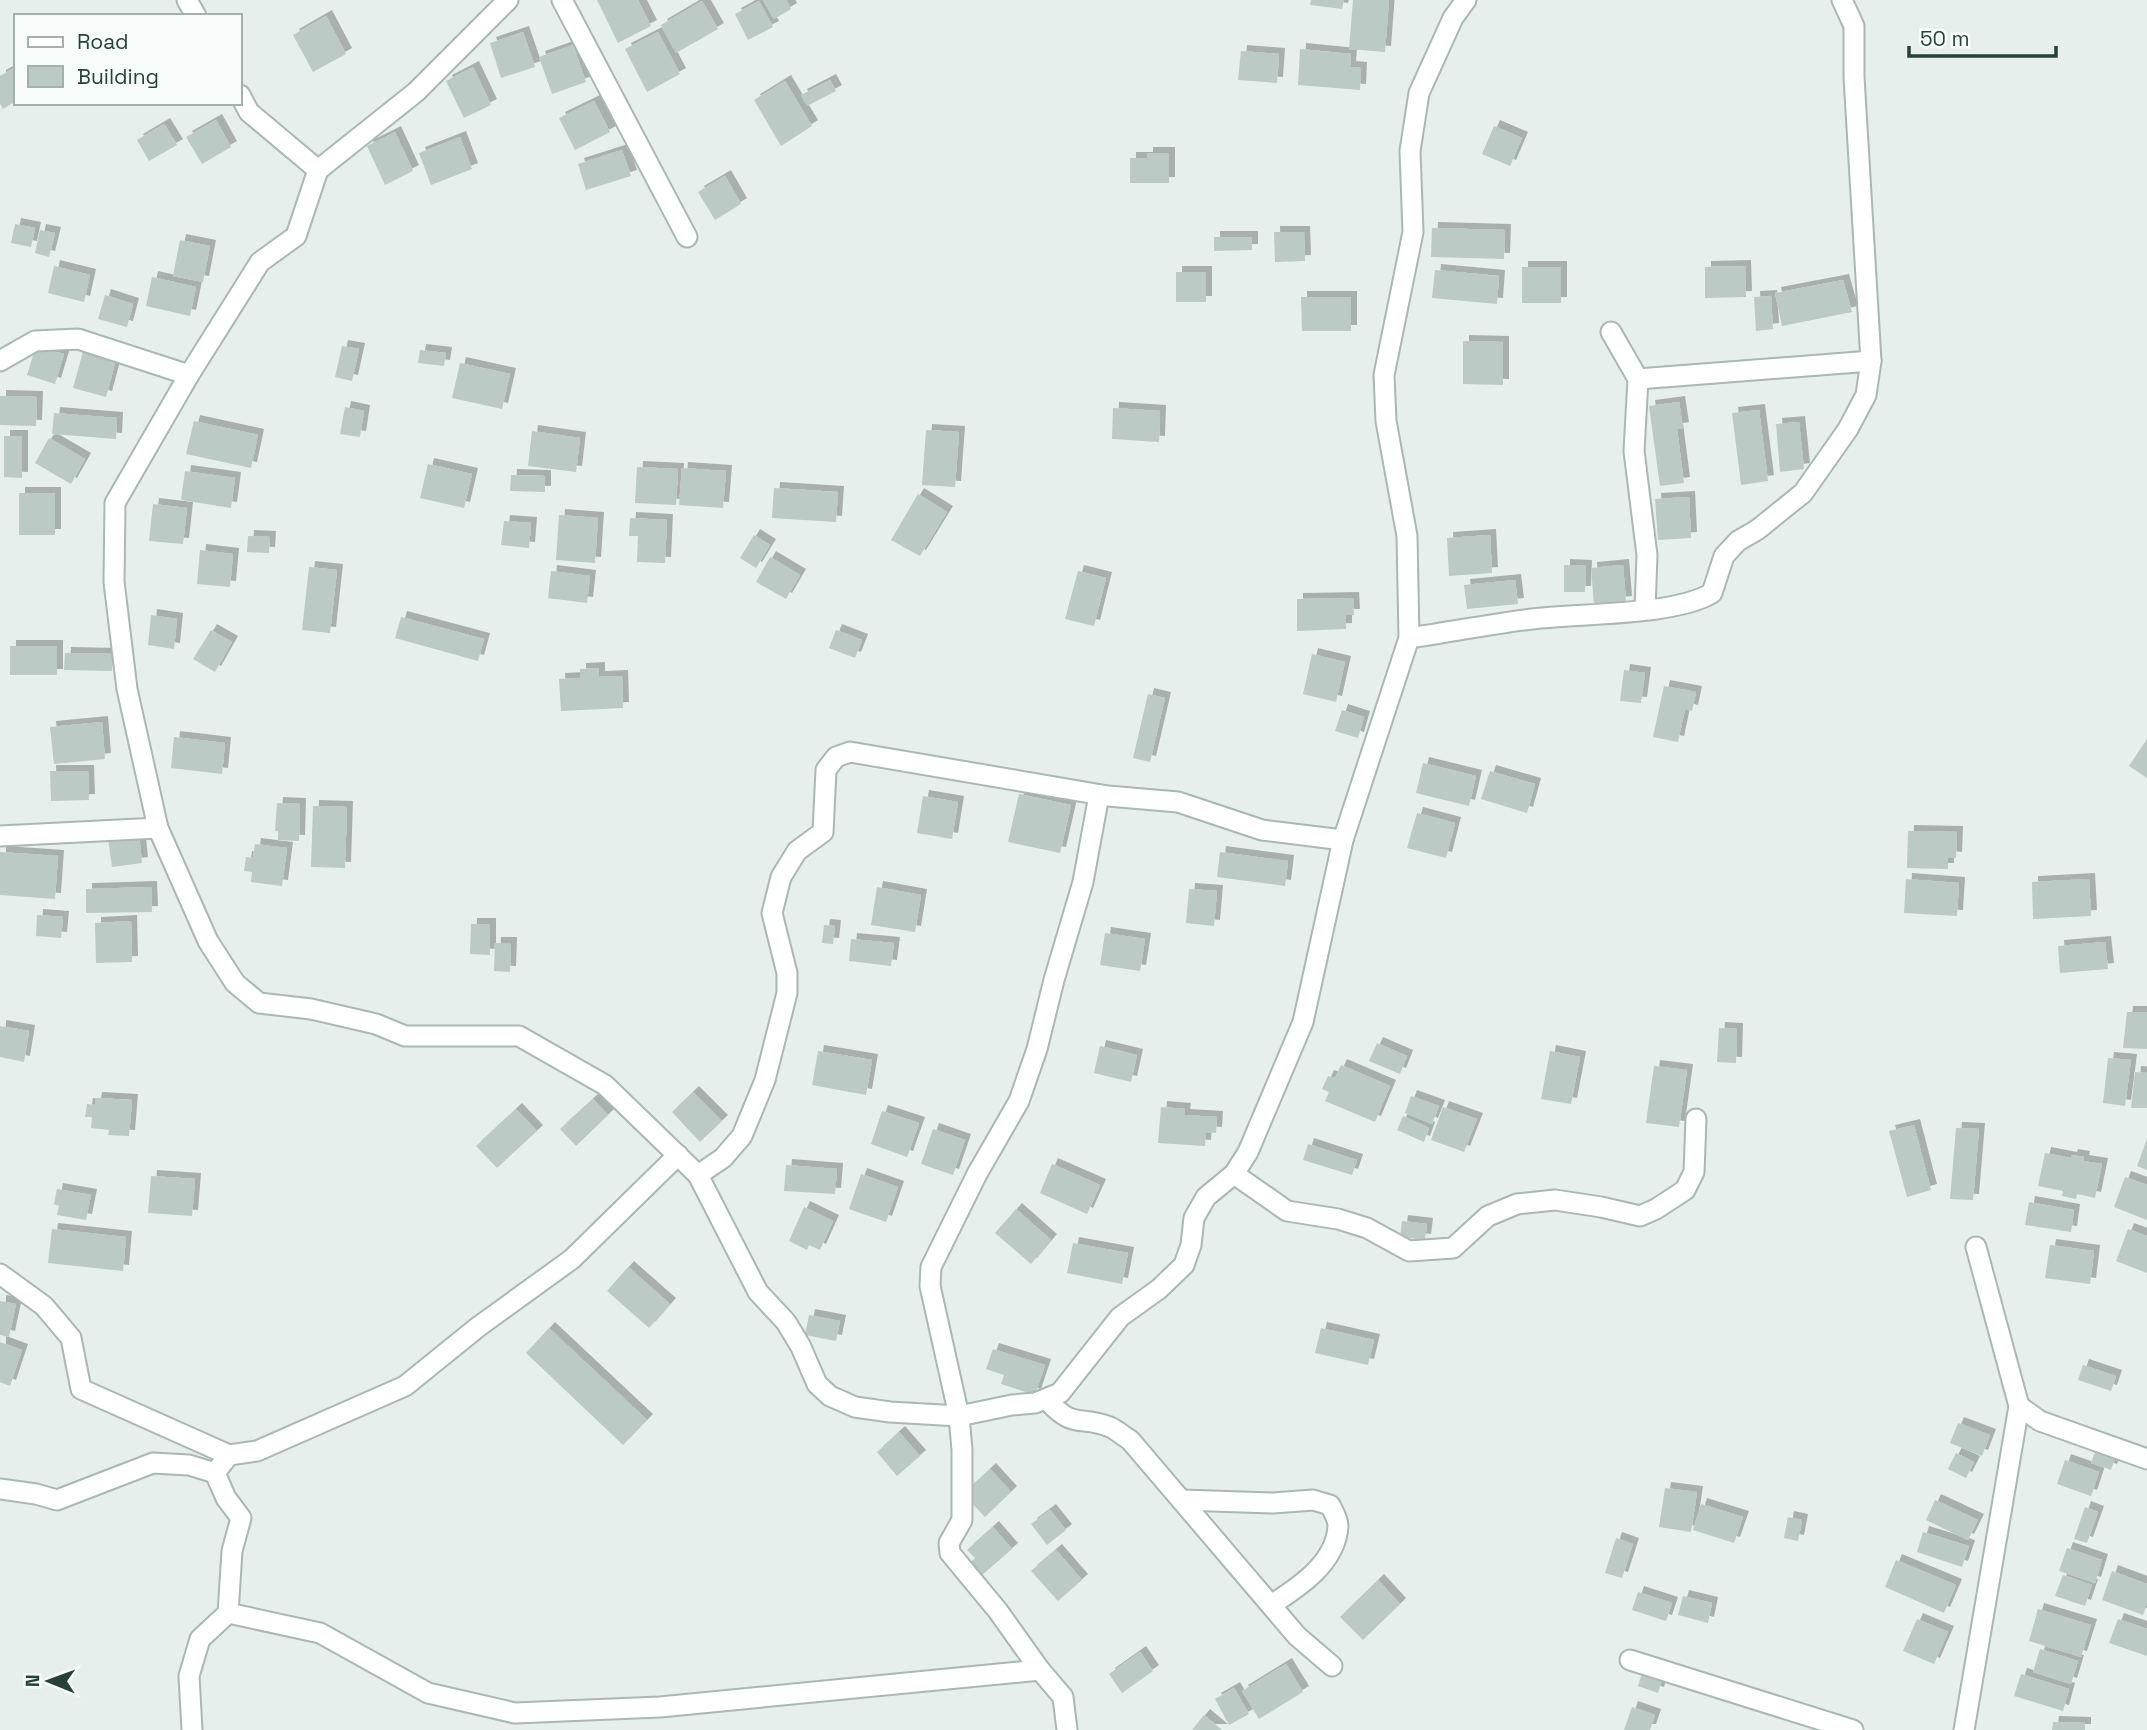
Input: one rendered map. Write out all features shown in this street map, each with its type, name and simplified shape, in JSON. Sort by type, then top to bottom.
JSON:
[{"type":"street","points":[[508,0],[416,92],[318,170],[296,236],[260,262],[188,374],[115,503],[114,582],[127,689],[158,828],[208,941],[235,983],[259,1003],[312,1009],[376,1024],[405,1036],[519,1036],[605,1085],[698,1175],[758,1292],[786,1322],[801,1347],[817,1384],[830,1396],[855,1406],[890,1412],[959,1416],[1047,1400],[1060,1393],[1120,1317],[1158,1289],[1184,1265],[1191,1245],[1194,1219],[1206,1197],[1234,1174],[1248,1152],[1303,1022],[1343,840],[1409,638],[1407,536],[1386,421],[1384,374],[1413,232],[1410,151],[1419,93],[1453,18],[1466,0]]},
{"type":"street","points":[[562,0],[687,237]]},
{"type":"street","points":[[1409,638],[1533,619],[1645,609],[1699,601],[1712,593],[1724,556],[1738,541],[1757,530],[1803,494],[1848,429],[1866,395],[1871,361],[1854,77],[1854,26],[1842,0]]},
{"type":"street","points":[[242,99],[249,112],[318,170]]},
{"type":"street","points":[[1611,332],[1638,379],[1634,451],[1647,555],[1645,609]]},
{"type":"street","points":[[0,361],[35,341],[78,339],[188,374]]},
{"type":"street","points":[[1638,379],[1871,361]]},
{"type":"street","points":[[698,1175],[723,1158],[742,1136],[765,1080],[787,993],[787,973],[772,913],[781,877],[797,851],[822,832],[826,770],[836,757],[850,752],[1099,795],[1178,802],[1262,831],[1343,840]]},
{"type":"street","points":[[1067,1730],[1063,1696],[950,1552],[949,1543],[962,1520],[959,1416],[930,1286],[931,1267],[977,1174],[1019,1101],[1037,1049],[1083,881],[1099,795]]},
{"type":"street","points":[[0,836],[158,828]]},
{"type":"street","points":[[1234,1174],[1287,1211],[1338,1219],[1367,1228],[1409,1251],[1453,1248],[1488,1216],[1517,1204],[1555,1200],[1640,1216],[1656,1209],[1685,1190],[1694,1172],[1696,1119]]},
{"type":"street","points":[[0,1274],[44,1306],[71,1338],[81,1389],[229,1455],[257,1451],[405,1386],[478,1327],[572,1259],[678,1155]]},
{"type":"street","points":[[1964,1730],[2020,1406],[1976,1247]]},
{"type":"street","points":[[1047,1400],[1059,1413],[1075,1421],[1110,1427],[1130,1440],[1297,1636],[1332,1666]]},
{"type":"street","points":[[2020,1406],[2040,1421],[2147,1459]]},
{"type":"street","points":[[215,1473],[229,1455]]},
{"type":"street","points":[[0,1489],[57,1500],[153,1462],[189,1465],[215,1473],[226,1498],[241,1518],[232,1551],[228,1613],[200,1639],[189,1676],[192,1730]]},
{"type":"street","points":[[1182,1500],[1273,1503],[1313,1500],[1330,1505],[1338,1524],[1330,1553],[1301,1586],[1271,1605]]},
{"type":"street","points":[[228,1613],[320,1633],[428,1693],[515,1713],[660,1707],[1040,1670]]},
{"type":"street","points":[[1630,1660],[1853,1730]]},
{"type":"building","points":[[597,0],[638,0],[651,26],[618,43]]},
{"type":"building","points":[[763,0],[786,0],[791,9],[774,19]]},
{"type":"building","points":[[1311,0],[1344,0],[1342,9],[1310,5]]},
{"type":"building","points":[[1353,0],[1389,0],[1385,52],[1349,49]]},
{"type":"building","points":[[702,1],[718,29],[676,53],[661,25]]},
{"type":"building","points":[[759,1],[773,27],[748,40],[735,14]]},
{"type":"building","points":[[326,16],[346,54],[313,72],[293,35]]},
{"type":"building","points":[[523,32],[535,67],[501,78],[490,43]]},
{"type":"building","points":[[658,32],[680,74],[647,92],[625,49]]},
{"type":"building","points":[[573,45],[586,82],[552,94],[539,57]]},
{"type":"building","points":[[1300,49],[1351,54],[1350,67],[1361,68],[1360,90],[1298,85]]},
{"type":"building","points":[[1241,51],[1279,54],[1277,83],[1238,80]]},
{"type":"building","points":[[473,67],[491,105],[464,118],[446,81]]},
{"type":"building","points":[[14,68],[14,102],[3,109],[0,104],[0,76]]},
{"type":"building","points":[[830,80],[836,91],[807,106],[801,95]]},
{"type":"building","points":[[785,81],[812,126],[781,146],[754,100]]},
{"type":"building","points":[[594,101],[610,132],[575,150],[559,118]]},
{"type":"building","points":[[216,120],[231,147],[202,164],[186,137]]},
{"type":"building","points":[[164,124],[177,145],[149,161],[137,140]]},
{"type":"building","points":[[1494,126],[1522,138],[1510,166],[1482,154]]},
{"type":"building","points":[[395,132],[413,171],[385,185],[367,146]]},
{"type":"building","points":[[460,137],[472,169],[431,185],[419,153]]},
{"type":"building","points":[[622,150],[631,176],[586,190],[578,164]]},
{"type":"building","points":[[1147,153],[1169,153],[1169,183],[1130,183],[1130,158],[1147,158]]},
{"type":"building","points":[[725,176],[741,204],[715,220],[698,192]]},
{"type":"building","points":[[15,224],[35,228],[31,247],[11,243]]},
{"type":"building","points":[[1432,228],[1505,230],[1504,259],[1431,257]]},
{"type":"building","points":[[40,230],[55,233],[49,257],[35,253]]},
{"type":"building","points":[[1274,232],[1304,232],[1305,261],[1275,262]]},
{"type":"building","points":[[1214,237],[1252,237],[1252,250],[1214,251]]},
{"type":"building","points":[[180,240],[210,246],[203,282],[173,276]]},
{"type":"building","points":[[54,266],[90,275],[84,302],[48,293]]},
{"type":"building","points":[[1745,266],[1746,297],[1705,298],[1705,267]]},
{"type":"building","points":[[1522,267],[1561,267],[1561,303],[1522,303]]},
{"type":"building","points":[[1435,270],[1499,276],[1497,304],[1432,298]]},
{"type":"building","points":[[1176,272],[1206,272],[1206,302],[1176,302]]},
{"type":"building","points":[[152,277],[196,287],[190,316],[146,306]]},
{"type":"building","points":[[1843,280],[1852,312],[1782,326],[1775,293]]},
{"type":"building","points":[[105,295],[133,304],[127,327],[98,319]]},
{"type":"building","points":[[1771,296],[1773,329],[1756,331],[1754,297]]},
{"type":"building","points":[[1301,297],[1351,297],[1351,331],[1302,331]]},
{"type":"building","points":[[1463,341],[1503,342],[1503,385],[1463,384]]},
{"type":"building","points":[[36,346],[64,354],[55,384],[27,375]]},
{"type":"building","points":[[342,346],[359,349],[352,381],[335,377]]},
{"type":"building","points":[[84,348],[117,356],[106,397],[73,388]]},
{"type":"building","points":[[420,350],[446,353],[444,366],[418,363]]},
{"type":"building","points":[[460,363],[510,374],[502,409],[452,398]]},
{"type":"building","points":[[0,396],[37,397],[36,426],[0,425]]},
{"type":"building","points":[[1679,402],[1683,428],[1677,429],[1684,483],[1660,486],[1649,406]]},
{"type":"building","points":[[345,407],[364,411],[360,437],[340,434]]},
{"type":"building","points":[[1113,408],[1160,411],[1159,442],[1112,439]]},
{"type":"building","points":[[1759,410],[1768,481],[1741,485],[1732,413]]},
{"type":"building","points":[[54,413],[117,418],[116,439],[52,434]]},
{"type":"building","points":[[194,421],[258,435],[251,468],[186,454]]},
{"type":"building","points":[[1799,422],[1804,469],[1780,472],[1776,424]]},
{"type":"building","points":[[926,430],[959,432],[955,487],[922,485]]},
{"type":"building","points":[[532,431],[580,438],[576,472],[528,466]]},
{"type":"building","points":[[4,436],[22,436],[22,478],[4,477]]},
{"type":"building","points":[[49,438],[85,459],[71,484],[35,463]]},
{"type":"building","points":[[428,464],[472,474],[464,508],[420,498]]},
{"type":"building","points":[[637,467],[678,469],[676,505],[635,503]]},
{"type":"building","points":[[682,468],[726,471],[723,508],[679,505]]},
{"type":"building","points":[[185,471],[235,478],[231,508],[181,500]]},
{"type":"building","points":[[511,475],[545,476],[545,492],[510,491]]},
{"type":"building","points":[[774,488],[838,492],[836,522],[772,518]]},
{"type":"building","points":[[19,493],[55,493],[55,535],[19,535]]},
{"type":"building","points":[[918,494],[947,512],[920,556],[891,540]]},
{"type":"building","points":[[1689,497],[1691,538],[1658,540],[1655,499]]},
{"type":"building","points":[[153,504],[187,508],[183,544],[149,541]]},
{"type":"building","points":[[559,515],[598,518],[595,563],[556,560]]},
{"type":"building","points":[[630,518],[667,520],[665,563],[637,562],[638,536],[629,536]]},
{"type":"building","points":[[504,521],[531,523],[529,548],[501,545]]},
{"type":"building","points":[[754,535],[770,545],[756,568],[740,558]]},
{"type":"building","points":[[1490,535],[1492,573],[1449,576],[1447,538]]},
{"type":"building","points":[[248,536],[270,537],[269,553],[247,552]]},
{"type":"building","points":[[200,550],[233,554],[230,587],[197,584]]},
{"type":"building","points":[[770,557],[800,575],[786,599],[756,582]]},
{"type":"building","points":[[1564,565],[1586,566],[1585,592],[1564,592]]},
{"type":"building","points":[[1623,565],[1626,602],[1594,605],[1591,568]]},
{"type":"building","points":[[309,567],[337,570],[330,633],[302,630]]},
{"type":"building","points":[[551,571],[590,576],[587,603],[548,598]]},
{"type":"building","points":[[1078,571],[1106,578],[1094,626],[1065,619]]},
{"type":"building","points":[[1515,580],[1518,604],[1467,609],[1464,585]]},
{"type":"building","points":[[1353,598],[1354,615],[1346,615],[1346,629],[1297,631],[1297,599]]},
{"type":"building","points":[[151,615],[177,619],[174,649],[148,645]]},
{"type":"building","points":[[401,617],[484,639],[478,661],[395,638]]},
{"type":"building","points":[[211,630],[232,642],[215,672],[193,659]]},
{"type":"building","points":[[836,630],[862,640],[855,658],[829,648]]},
{"type":"building","points":[[10,646],[57,646],[57,675],[10,675]]},
{"type":"building","points":[[65,653],[113,654],[112,671],[64,670]]},
{"type":"building","points":[[1312,654],[1345,662],[1336,702],[1303,694]]},
{"type":"building","points":[[599,668],[599,677],[622,676],[623,708],[561,711],[559,679],[580,678],[580,669]]},
{"type":"building","points":[[1624,670],[1645,673],[1641,703],[1620,701]]},
{"type":"building","points":[[1664,686],[1696,692],[1692,711],[1685,709],[1678,742],[1653,737]]},
{"type":"building","points":[[1148,694],[1165,698],[1150,762],[1133,758]]},
{"type":"building","points":[[1342,710],[1364,717],[1358,738],[1335,731]]},
{"type":"building","points":[[102,722],[105,759],[54,764],[50,727]]},
{"type":"building","points":[[174,737],[225,743],[222,774],[171,768]]},
{"type":"building","points":[[2147,739],[2147,778],[2129,766]]},
{"type":"building","points":[[1423,763],[1476,776],[1469,806],[1416,793]]},
{"type":"building","points":[[50,771],[88,771],[89,800],[51,801]]},
{"type":"building","points":[[1490,771],[1535,784],[1527,813],[1481,799]]},
{"type":"building","points":[[1019,794],[1071,805],[1060,853],[1008,842]]},
{"type":"building","points":[[923,796],[958,802],[952,839],[917,833]]},
{"type":"building","points":[[277,803],[300,804],[299,841],[278,840],[278,831],[275,831]]},
{"type":"building","points":[[313,806],[347,807],[345,868],[311,867]]},
{"type":"building","points":[[1417,813],[1455,823],[1446,858],[1407,848]]},
{"type":"building","points":[[1908,831],[1957,832],[1956,858],[1948,857],[1948,869],[1907,868]]},
{"type":"building","points":[[139,835],[142,863],[112,867],[108,839]]},
{"type":"building","points":[[255,844],[287,848],[282,886],[251,882],[252,872],[244,871],[246,857],[253,858]]},
{"type":"building","points":[[0,852],[58,856],[55,899],[0,895]]},
{"type":"building","points":[[1220,852],[1288,861],[1285,886],[1217,877]]},
{"type":"building","points":[[1906,879],[1959,883],[1957,916],[1904,913]]},
{"type":"building","points":[[2089,879],[2091,916],[2033,919],[2032,882]]},
{"type":"building","points":[[151,887],[152,912],[86,913],[86,889]]},
{"type":"building","points":[[877,887],[921,895],[915,932],[871,925]]},
{"type":"building","points":[[1189,889],[1217,891],[1214,926],[1186,923]]},
{"type":"building","points":[[37,915],[63,917],[61,938],[36,936]]},
{"type":"building","points":[[131,921],[132,962],[96,963],[95,923]]},
{"type":"building","points":[[471,924],[490,924],[490,955],[470,954]]},
{"type":"building","points":[[824,925],[835,926],[833,944],[822,943]]},
{"type":"building","points":[[1105,933],[1145,939],[1140,971],[1100,965]]},
{"type":"building","points":[[851,939],[894,943],[891,966],[849,961]]},
{"type":"building","points":[[2105,942],[2108,969],[2060,973],[2058,946]]},
{"type":"building","points":[[495,943],[511,943],[510,972],[494,971]]},
{"type":"building","points":[[2127,1012],[2147,1012],[2147,1049],[2123,1048]]},
{"type":"building","points":[[0,1026],[29,1031],[24,1062],[0,1057]]},
{"type":"building","points":[[1719,1028],[1737,1029],[1736,1063],[1717,1062]]},
{"type":"building","points":[[1377,1043],[1407,1056],[1400,1074],[1369,1061]]},
{"type":"building","points":[[1100,1046],[1137,1055],[1131,1082],[1094,1073]]},
{"type":"building","points":[[818,1051],[872,1060],[866,1095],[812,1085]]},
{"type":"building","points":[[1550,1051],[1580,1057],[1571,1104],[1541,1099]]},
{"type":"building","points":[[2108,1058],[2131,1060],[2125,1106],[2103,1103]]},
{"type":"building","points":[[1341,1065],[1390,1086],[1375,1122],[1325,1101],[1329,1092],[1322,1089],[1328,1076],[1335,1078]]},
{"type":"building","points":[[1654,1066],[1687,1070],[1679,1127],[1646,1123]]},
{"type":"building","points":[[2135,1072],[2147,1073],[2147,1108],[2131,1108]]},
{"type":"building","points":[[693,1092],[722,1121],[700,1142],[672,1112]]},
{"type":"building","points":[[1411,1096],[1439,1106],[1432,1124],[1405,1113]]},
{"type":"building","points":[[96,1098],[132,1100],[129,1136],[108,1135],[109,1130],[91,1128],[92,1117],[85,1117],[87,1104],[95,1105]]},
{"type":"building","points":[[593,1099],[608,1115],[576,1146],[560,1129]]},
{"type":"building","points":[[1161,1107],[1185,1109],[1184,1115],[1217,1117],[1216,1133],[1206,1132],[1205,1146],[1158,1143]]},
{"type":"building","points":[[1443,1107],[1477,1119],[1464,1152],[1431,1140]]},
{"type":"building","points":[[516,1109],[537,1131],[497,1168],[476,1146]]},
{"type":"building","points":[[882,1111],[919,1123],[907,1157],[871,1144]]},
{"type":"building","points":[[1403,1116],[1429,1128],[1424,1142],[1397,1130]]},
{"type":"building","points":[[1914,1125],[1931,1190],[1907,1197],[1889,1131]]},
{"type":"building","points":[[1956,1128],[1979,1129],[1973,1200],[1950,1199]]},
{"type":"building","points":[[933,1129],[965,1140],[953,1175],[921,1164]]},
{"type":"building","points":[[2147,1139],[2147,1170],[2137,1166]]},
{"type":"building","points":[[1308,1144],[1357,1160],[1352,1175],[1303,1160]]},
{"type":"building","points":[[2045,1153],[2071,1158],[2072,1155],[2084,1157],[2083,1161],[2102,1164],[2095,1198],[2077,1194],[2076,1199],[2062,1196],[2063,1191],[2038,1186]]},
{"type":"building","points":[[1052,1164],[1100,1185],[1087,1214],[1040,1193]]},
{"type":"building","points":[[786,1165],[837,1169],[835,1194],[784,1191]]},
{"type":"building","points":[[861,1174],[898,1187],[886,1222],[849,1209]]},
{"type":"building","points":[[151,1176],[195,1179],[192,1216],[148,1213]]},
{"type":"building","points":[[2125,1177],[2147,1185],[2147,1220],[2114,1207]]},
{"type":"building","points":[[57,1189],[91,1195],[86,1220],[57,1215],[59,1206],[54,1204]]},
{"type":"building","points":[[2029,1202],[2074,1210],[2071,1232],[2025,1225]]},
{"type":"building","points":[[804,1207],[833,1221],[820,1250],[809,1245],[807,1250],[789,1241]]},
{"type":"building","points":[[1016,1209],[1051,1240],[1031,1264],[995,1233]]},
{"type":"building","points":[[1402,1221],[1427,1224],[1425,1240],[1400,1237]]},
{"type":"building","points":[[52,1229],[126,1237],[123,1271],[48,1263]]},
{"type":"building","points":[[2128,1229],[2147,1236],[2147,1273],[2116,1261]]},
{"type":"building","points":[[1073,1243],[1128,1253],[1122,1284],[1067,1273]]},
{"type":"building","points":[[2050,1245],[2094,1251],[2090,1284],[2045,1278]]},
{"type":"building","points":[[628,1267],[670,1304],[649,1328],[607,1291]]},
{"type":"building","points":[[0,1301],[16,1304],[9,1337],[0,1335]]},
{"type":"building","points":[[809,1315],[840,1321],[836,1341],[805,1335]]},
{"type":"building","points":[[549,1328],[647,1420],[623,1445],[526,1353]]},
{"type":"building","points":[[1321,1328],[1374,1340],[1368,1365],[1315,1353]]},
{"type":"building","points":[[0,1342],[22,1350],[10,1386],[0,1382]]},
{"type":"building","points":[[993,1349],[1045,1365],[1035,1395],[1001,1384],[1004,1375],[986,1369]]},
{"type":"building","points":[[2083,1365],[2116,1376],[2111,1391],[2078,1380]]},
{"type":"building","points":[[1958,1423],[1990,1435],[1982,1456],[1950,1443]]},
{"type":"building","points":[[899,1432],[920,1456],[897,1476],[877,1452]]},
{"type":"building","points":[[2096,1449],[2116,1456],[2111,1470],[2091,1463]]},
{"type":"building","points":[[1956,1453],[1974,1462],[1966,1478],[1948,1469]]},
{"type":"building","points":[[2065,1460],[2099,1472],[2091,1496],[2057,1484]]},
{"type":"building","points":[[990,1469],[1011,1492],[985,1517],[963,1494]]},
{"type":"building","points":[[1665,1488],[1697,1492],[1691,1532],[1659,1527]]},
{"type":"building","points":[[1935,1500],[1978,1520],[1968,1540],[1926,1520]]},
{"type":"building","points":[[1701,1504],[1743,1517],[1734,1543],[1693,1530]]},
{"type":"building","points":[[2085,1507],[2098,1512],[2087,1543],[2074,1539]]},
{"type":"building","points":[[1050,1510],[1066,1530],[1047,1545],[1031,1524]]},
{"type":"building","points":[[1788,1517],[1802,1520],[1798,1541],[1784,1538]]},
{"type":"building","points":[[993,1527],[1012,1549],[981,1576],[970,1563],[975,1558],[967,1550]]},
{"type":"building","points":[[1923,1532],[1969,1546],[1962,1567],[1917,1552]]},
{"type":"building","points":[[1616,1538],[1633,1544],[1622,1578],[1605,1573]]},
{"type":"building","points":[[2067,1548],[2102,1560],[2095,1583],[2059,1571]]},
{"type":"building","points":[[1056,1550],[1082,1580],[1058,1601],[1031,1571]]},
{"type":"building","points":[[1896,1560],[1956,1585],[1944,1613],[1885,1587]]},
{"type":"building","points":[[2112,1571],[2147,1584],[2147,1603],[2143,1615],[2102,1600]]},
{"type":"building","points":[[2063,1575],[2092,1585],[2085,1606],[2055,1596]]},
{"type":"building","points":[[1378,1580],[1400,1604],[1363,1640],[1340,1617]]},
{"type":"building","points":[[1638,1592],[1672,1603],[1666,1621],[1632,1610]]},
{"type":"building","points":[[1683,1596],[1712,1603],[1708,1623],[1678,1615]]},
{"type":"building","points":[[2038,1609],[2091,1625],[2081,1657],[2029,1641]]},
{"type":"building","points":[[1917,1619],[1948,1632],[1934,1664],[1903,1651]]},
{"type":"building","points":[[2118,1619],[2147,1629],[2147,1656],[2109,1643]]},
{"type":"building","points":[[2040,1649],[2078,1661],[2071,1684],[2033,1672]]},
{"type":"building","points":[[1140,1652],[1153,1671],[1122,1693],[1109,1674]]},
{"type":"building","points":[[1286,1664],[1303,1692],[1259,1719],[1242,1691]]},
{"type":"building","points":[[1643,1670],[1663,1676],[1658,1693],[1638,1686]]},
{"type":"building","points":[[2021,1674],[2069,1689],[2063,1711],[2014,1696]]},
{"type":"building","points":[[1234,1688],[1249,1714],[1229,1725],[1215,1699]]},
{"type":"building","points":[[1632,1707],[1655,1715],[1650,1730],[1624,1730]]},
{"type":"building","points":[[1204,1715],[1222,1730],[1192,1730]]},
{"type":"building","points":[[2053,1722],[2085,1723],[2085,1730],[2052,1730]]}]
